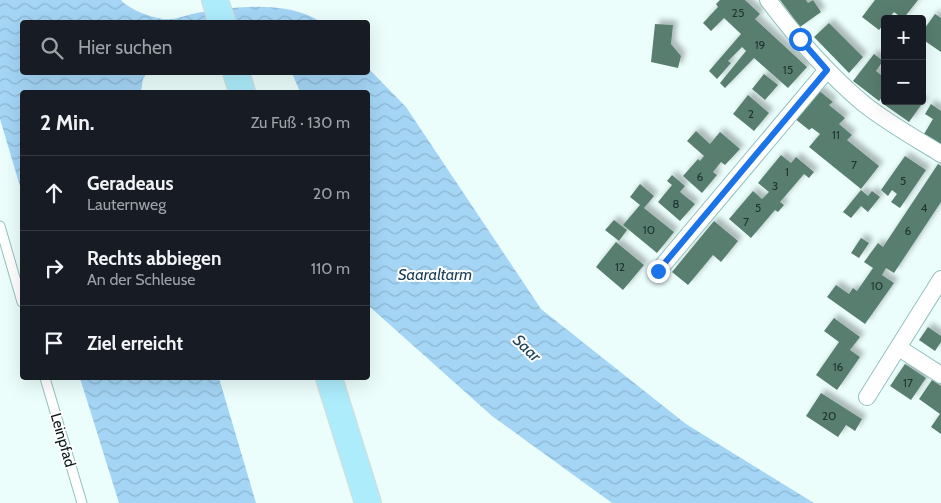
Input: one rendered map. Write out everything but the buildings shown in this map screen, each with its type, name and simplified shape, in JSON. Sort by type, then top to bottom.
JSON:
[{"type":"main road","points":[[215,0],[221,20]]},
{"type":"main road","points":[[331,380],[368,503]]},
{"type":"street","points":[[768,0],[827,70],[865,104],[941,154]]},
{"type":"street","points":[[658,271],[827,70]]},
{"type":"street","points":[[867,397],[941,279]]},
{"type":"street","points":[[899,348],[941,375]]},
{"type":"lane","points":[[0,226],[20,295]]},
{"type":"lane","name":"Leinpfad","points":[[46,380],[82,503]]},
{"type":"water","points":[[0,0],[121,0],[129,7],[161,19],[242,7],[276,8],[292,10],[317,20],[20,20],[20,75],[146,75],[141,90],[20,90],[20,186],[0,119]]},
{"type":"water","name":"Saaraltarm","points":[[370,70],[406,107],[541,309],[686,424],[814,503],[612,503],[492,416],[370,307],[370,90],[299,90],[293,75],[370,75]]},
{"type":"water","points":[[81,380],[220,380],[256,503],[119,503]]},
{"type":"route","points":[[658,271],[827,70],[800,39]]},
{"type":"water label","name":"Saar","points":[[527,348]]}]
